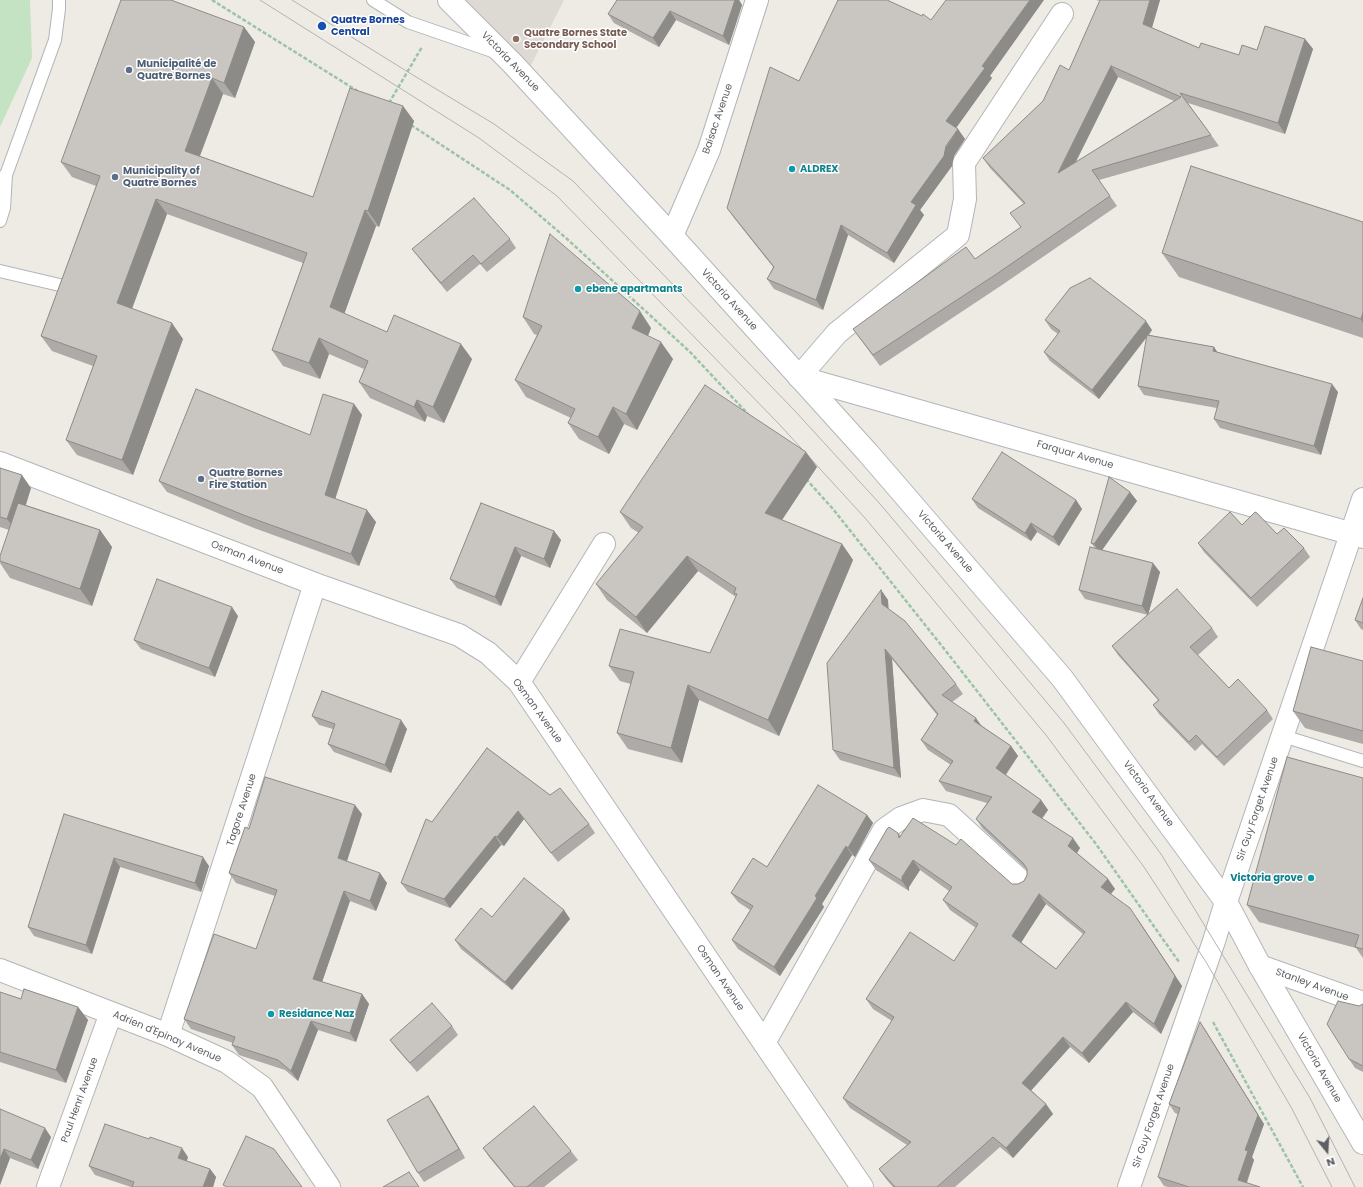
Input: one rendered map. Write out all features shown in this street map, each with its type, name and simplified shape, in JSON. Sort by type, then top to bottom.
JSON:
[{"type":"street","name":"Victoria Avenue","points":[[449,0],[504,55],[672,236],[868,453],[1062,678],[1226,902],[1260,966],[1363,1143]]},
{"type":"street","name":"Baisac Avenue","points":[[672,236],[709,150],[757,0]]},
{"type":"street","points":[[799,377],[837,333],[958,235],[965,199],[964,163],[1062,14]]},
{"type":"street","name":"Farquar Avenue","points":[[799,377],[1357,535]]},
{"type":"street","name":"Osman Avenue","points":[[0,463],[315,584],[458,635],[488,652],[519,682],[862,1187]]},
{"type":"street","name":"Sir Guy Forget Avenue","points":[[1130,1187],[1283,736],[1357,535],[1363,499]]},
{"type":"street","points":[[519,682],[604,544]]},
{"type":"street","name":"Tagore Avenue","points":[[168,1036],[315,584]]},
{"type":"street","points":[[764,1043],[884,830],[901,818],[923,810],[949,814],[1022,882]]},
{"type":"street","name":"Stanley Avenue","points":[[1260,966],[1363,1003]]},
{"type":"street","name":"Adrien d'Epinay Avenue","points":[[0,970],[168,1036],[227,1062],[262,1087],[329,1187]]},
{"type":"street","name":"Paul Henri Avenue","points":[[48,1187],[111,1013]]},
{"type":"lane","points":[[0,221],[4,208],[3,177],[55,40],[59,0]]},
{"type":"lane","points":[[373,0],[408,22],[504,55]]},
{"type":"lane","points":[[0,271],[64,286]]},
{"type":"lane","points":[[1283,736],[1363,761]]},
{"type":"path","points":[[212,0],[366,96]]},
{"type":"path","points":[[386,109],[423,46],[416,42]]},
{"type":"path","points":[[406,122],[510,190],[557,230],[690,352],[752,419]]},
{"type":"path","points":[[554,238],[557,230]]},
{"type":"path","points":[[803,476],[833,509],[940,642],[1092,838],[1178,960],[1250,1087],[1303,1187]]},
{"type":"shaded area","name":"Quatre Bornes State Secondary School","points":[[449,0],[564,0],[525,77]]},
{"type":"green space","points":[[0,0],[30,0],[32,58],[0,127]]},
{"type":"building","points":[[121,0],[171,0],[244,27],[224,83],[212,78],[185,151],[313,197],[350,88],[403,106],[368,211],[365,210],[330,307],[387,332],[394,315],[461,344],[433,407],[417,400],[414,407],[359,382],[368,361],[319,338],[309,363],[272,350],[307,253],[156,199],[117,303],[172,323],[122,460],[66,440],[97,356],[41,336],[100,176],[61,162]]},
{"type":"building","points":[[617,0],[735,0],[723,36],[670,11],[653,38],[608,14]]},
{"type":"building","points":[[838,0],[887,0],[922,16],[923,14],[931,20],[946,0],[1030,0],[982,66],[985,68],[946,121],[958,129],[946,146],[944,156],[911,202],[916,205],[887,253],[841,225],[816,300],[767,279],[774,267],[727,208],[770,67],[799,81]]},
{"type":"building","points":[[1100,0],[1150,0],[1143,24],[1199,48],[1201,43],[1239,55],[1242,45],[1257,50],[1265,26],[1305,39],[1278,123],[1180,93],[1211,135],[1092,170],[1110,196],[995,275],[873,355],[853,329],[966,247],[975,259],[1021,227],[1010,213],[1025,203],[983,158],[1043,101],[1060,65],[1069,70]],"holes":[[[1111,66],[1181,97],[1058,173]]]},
{"type":"building","points":[[1191,166],[1363,222],[1363,312],[1361,319],[1162,253]]},
{"type":"building","points":[[474,198],[510,239],[481,264],[473,255],[441,283],[412,249]]},
{"type":"building","points":[[550,234],[640,311],[632,328],[661,342],[626,414],[613,407],[598,437],[568,423],[575,409],[515,380],[542,326],[523,317]]},
{"type":"building","points":[[1090,278],[1146,321],[1092,390],[1044,352],[1060,331],[1045,320],[1070,288]]},
{"type":"building","points":[[1147,335],[1214,347],[1213,351],[1332,384],[1314,446],[1214,419],[1219,401],[1138,386]]},
{"type":"building","points":[[705,385],[806,452],[765,513],[842,544],[768,720],[688,685],[671,748],[617,733],[634,672],[609,666],[620,629],[710,653],[737,594],[734,593],[736,588],[687,556],[636,617],[596,584],[643,527],[620,512]]},
{"type":"building","points":[[196,389],[310,435],[323,394],[354,404],[325,495],[367,510],[351,554],[246,516],[159,481]]},
{"type":"building","points":[[1002,452],[1076,500],[1053,537],[1031,523],[1025,533],[972,499]]},
{"type":"building","points":[[0,468],[22,475],[7,519],[0,517]]},
{"type":"building","points":[[1109,477],[1130,492],[1094,544],[1091,543]]},
{"type":"building","points":[[18,503],[100,530],[80,589],[0,561],[0,556]]},
{"type":"building","points":[[481,503],[554,531],[544,559],[515,547],[495,597],[450,579]]},
{"type":"building","points":[[1230,512],[1242,525],[1255,512],[1277,534],[1284,528],[1304,548],[1251,598],[1198,543]]},
{"type":"building","points":[[1090,547],[1153,563],[1142,606],[1079,590]]},
{"type":"building","points":[[157,579],[232,607],[209,668],[134,640]]},
{"type":"building","points":[[1177,589],[1212,628],[1190,647],[1229,688],[1238,679],[1267,710],[1217,757],[1196,735],[1189,742],[1153,705],[1159,700],[1112,646]]},
{"type":"building","points":[[881,590],[882,604],[905,621],[956,684],[942,695],[976,718],[974,721],[1011,746],[996,768],[1041,800],[1032,812],[1073,838],[1068,846],[1108,879],[1101,887],[1130,908],[1175,976],[1154,1024],[1126,1002],[1082,1053],[1063,1037],[1022,1083],[1046,1104],[1006,1148],[993,1137],[937,1187],[895,1187],[879,1169],[911,1142],[843,1098],[894,1017],[866,999],[910,932],[954,961],[978,924],[943,900],[952,887],[913,860],[902,877],[902,881],[869,860],[889,827],[898,833],[899,838],[913,818],[956,845],[961,839],[1012,884],[1018,884],[1024,881],[1027,875],[1027,869],[1023,863],[976,819],[992,797],[939,781],[953,761],[921,740],[938,714],[885,649],[894,768],[833,750],[827,663]],"holes":[[[1039,894],[1085,932],[1056,969],[1012,936]]]},
{"type":"building","points":[[1363,598],[1363,623],[1355,620]]},
{"type":"building","points":[[1311,647],[1363,661],[1363,731],[1293,711]]},
{"type":"building","points":[[322,691],[401,720],[385,765],[328,744],[335,724],[312,716]]},
{"type":"building","points":[[487,748],[550,795],[560,788],[589,824],[551,853],[518,811],[497,837],[495,836],[444,899],[401,883],[426,819],[432,822]]},
{"type":"building","name":"Victoria grove","points":[[1287,757],[1363,778],[1363,949],[1355,947],[1359,935],[1247,905]]},
{"type":"building","points":[[265,777],[355,805],[338,858],[380,873],[370,901],[344,891],[313,979],[362,994],[350,1033],[311,1021],[291,1071],[278,1060],[232,1045],[235,1037],[184,1019],[214,934],[256,949],[277,890],[229,873],[245,827],[249,829]]},
{"type":"building","points":[[818,785],[867,815],[848,848],[846,846],[815,896],[817,898],[774,967],[732,940],[753,906],[731,893],[753,858],[767,867]]},
{"type":"building","points":[[64,814],[203,857],[195,883],[114,858],[86,945],[28,927]]},
{"type":"building","points":[[524,878],[564,910],[505,982],[455,940],[481,908],[492,917]]},
{"type":"building","points":[[24,989],[78,1007],[56,1070],[0,1052],[0,992],[21,999]]},
{"type":"building","points":[[1338,1001],[1359,1006],[1363,1004],[1363,1066],[1349,1059],[1327,1024]]},
{"type":"building","points":[[432,1003],[452,1026],[410,1063],[390,1040]]},
{"type":"building","points":[[1200,1022],[1258,1115],[1245,1150],[1248,1151],[1238,1180],[1260,1187],[1189,1187],[1158,1177],[1180,1108],[1169,1104]]},
{"type":"building","points":[[428,1096],[459,1149],[418,1173],[387,1120]]},
{"type":"building","points":[[534,1106],[571,1151],[527,1187],[515,1187],[483,1148]]},
{"type":"building","points":[[0,1109],[45,1128],[31,1160],[4,1149],[0,1159]]},
{"type":"building","points":[[105,1124],[149,1139],[150,1137],[182,1148],[178,1158],[210,1169],[203,1187],[132,1187],[134,1182],[89,1166]]},
{"type":"building","points":[[246,1136],[274,1149],[302,1187],[227,1187],[223,1185]]},
{"type":"building","points":[[409,1172],[419,1187],[383,1187]]},
{"type":"tram line","points":[[260,0],[479,138],[557,196],[779,424],[865,518],[1046,735],[1144,867],[1206,962],[1291,1107],[1332,1187]]},
{"type":"tram line","points":[[292,0],[494,124],[573,181],[795,411],[881,505],[1064,723],[1161,854],[1310,1098],[1355,1187]]},
{"type":"place","name":"Quatre Bornes Central","points":[[322,26]]},
{"type":"place","name":"Quatre Bornes State Secondary School","points":[[516,39]]},
{"type":"place","name":"Municipalité de Quatre Bornes","points":[[129,70]]},
{"type":"place","name":"ALDREX","points":[[792,169]]},
{"type":"place","name":"Municipality of Quatre Bornes","points":[[115,177]]},
{"type":"place","name":"ebene apartmants","points":[[578,289]]},
{"type":"place","name":"Quatre Bornes Fire Station","points":[[201,479]]},
{"type":"place","name":"Victoria grove","points":[[1311,878]]},
{"type":"place","name":"Residance Naz","points":[[271,1014]]}]
